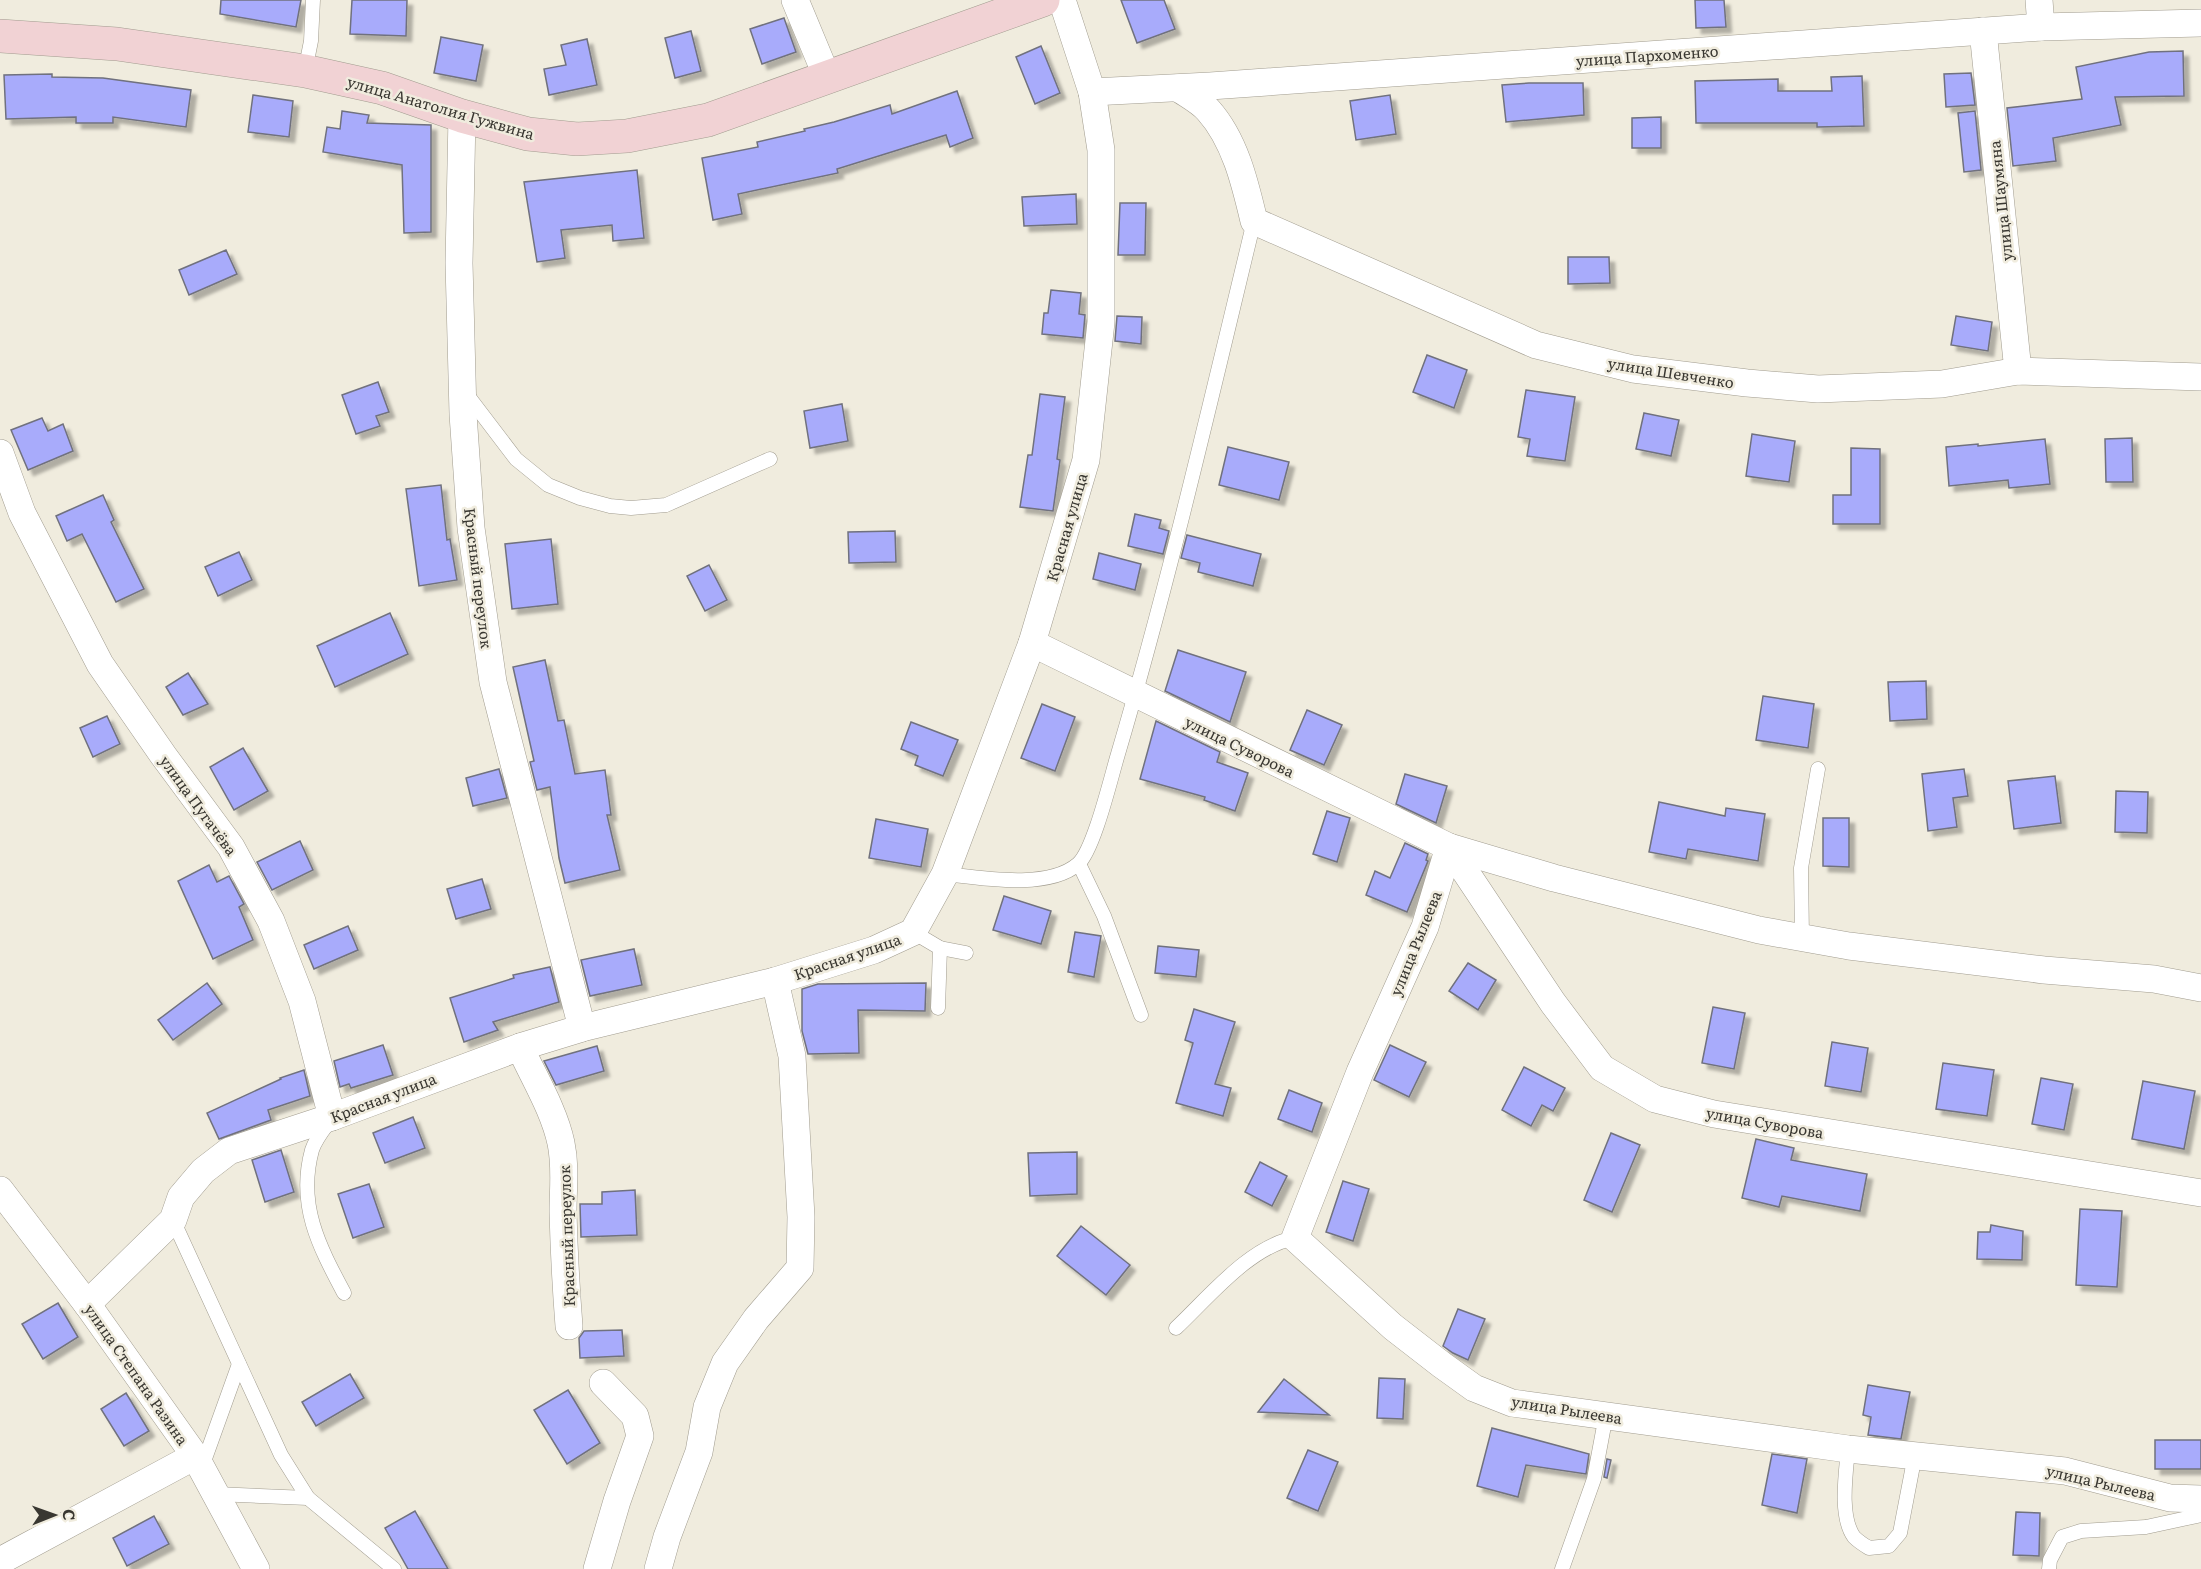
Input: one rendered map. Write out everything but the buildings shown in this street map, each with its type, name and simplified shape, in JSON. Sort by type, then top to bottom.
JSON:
[{"type":"street","points":[[795,0],[827,77]]},
{"type":"street","name":"улица Анатолия Гужвина","points":[[0,36],[117,44],[305,71],[382,88],[462,116],[528,134],[577,139],[627,136],[708,120],[1043,0]]},
{"type":"street","name":"Красная улица","points":[[87,1304],[173,1220],[181,1197],[203,1172],[228,1150],[332,1117],[520,1047],[582,1029],[775,981],[874,950],[913,932],[945,874],[1032,643],[1086,460],[1101,322],[1101,150],[1092,92],[1062,0]]},
{"type":"street","points":[[2039,0],[2041,27]]},
{"type":"street","name":"улица Пархоменко","points":[[1092,92],[1178,88],[2041,27],[2201,23]]},
{"type":"street","name":"улица Шаумяна","points":[[1983,31],[2018,371]]},
{"type":"street","points":[[1178,88],[1207,110],[1221,128],[1246,184],[1254,221]]},
{"type":"street","name":"Красный переулок","points":[[462,116],[459,263],[471,528],[493,682],[582,1029]]},
{"type":"street","name":"улица Шевченко","points":[[1254,221],[1536,345],[1633,369],[1818,389],[1942,384],[2018,371],[2201,377]]},
{"type":"street","name":"улица Пугачёва","points":[[0,453],[11,518],[100,664],[231,847],[271,921],[302,1001],[332,1117]]},
{"type":"street","name":"улица Суворова","points":[[1032,643],[1449,847],[1554,878],[1759,930],[1849,946],[2033,969],[2154,980],[2201,988]]},
{"type":"street","name":"улица Суворова","points":[[1449,847],[1553,1004],[1602,1068],[1655,1099],[1714,1114],[2201,1193]]},
{"type":"street","name":"улица Рылеева","points":[[1449,847],[1425,927],[1360,1072],[1295,1238],[1393,1327],[1474,1388],[1512,1403],[1848,1449],[2065,1471],[2170,1498],[2201,1499]]},
{"type":"street","points":[[658,1569],[667,1537],[699,1452],[707,1407],[725,1363],[756,1319],[800,1268],[801,1217],[792,1056],[775,981]]},
{"type":"street","name":"Красный переулок","points":[[520,1047],[561,1142],[565,1169],[564,1248],[569,1326]]},
{"type":"street","name":"улица Степана Разина","points":[[0,1190],[87,1304],[198,1463],[256,1569]]},
{"type":"street","points":[[597,1569],[617,1501],[640,1436],[636,1416],[603,1383]]},
{"type":"street","points":[[0,1561],[198,1463]]},
{"type":"lane","points":[[305,71],[312,41],[314,0]]},
{"type":"lane","points":[[945,874],[1021,882],[1060,874],[1079,864],[1095,832],[1135,695],[1254,221]]},
{"type":"lane","points":[[463,388],[516,459],[548,485],[579,498],[610,506],[631,508],[666,505],[770,459]]},
{"type":"lane","points":[[1803,938],[1801,868],[1818,769]]},
{"type":"lane","points":[[1079,864],[1104,916],[1141,1015]]},
{"type":"lane","points":[[913,932],[940,948],[966,953]]},
{"type":"lane","points":[[938,1008],[940,948]]},
{"type":"lane","points":[[332,1117],[312,1148],[308,1181],[308,1213],[322,1250],[344,1293]]},
{"type":"lane","points":[[173,1220],[281,1455],[308,1498],[394,1569]]},
{"type":"lane","points":[[1176,1328],[1231,1275],[1258,1253],[1282,1240],[1295,1238]]},
{"type":"lane","points":[[198,1463],[239,1364]]},
{"type":"lane","points":[[1562,1569],[1593,1479],[1606,1415]]},
{"type":"lane","points":[[1848,1449],[1845,1498],[1847,1521],[1855,1537],[1869,1548],[1889,1546],[1900,1533],[1915,1455]]},
{"type":"lane","points":[[215,1494],[308,1498]]},
{"type":"lane","points":[[2049,1569],[2050,1560],[2062,1537],[2081,1531],[2146,1527],[2201,1515]]}]
